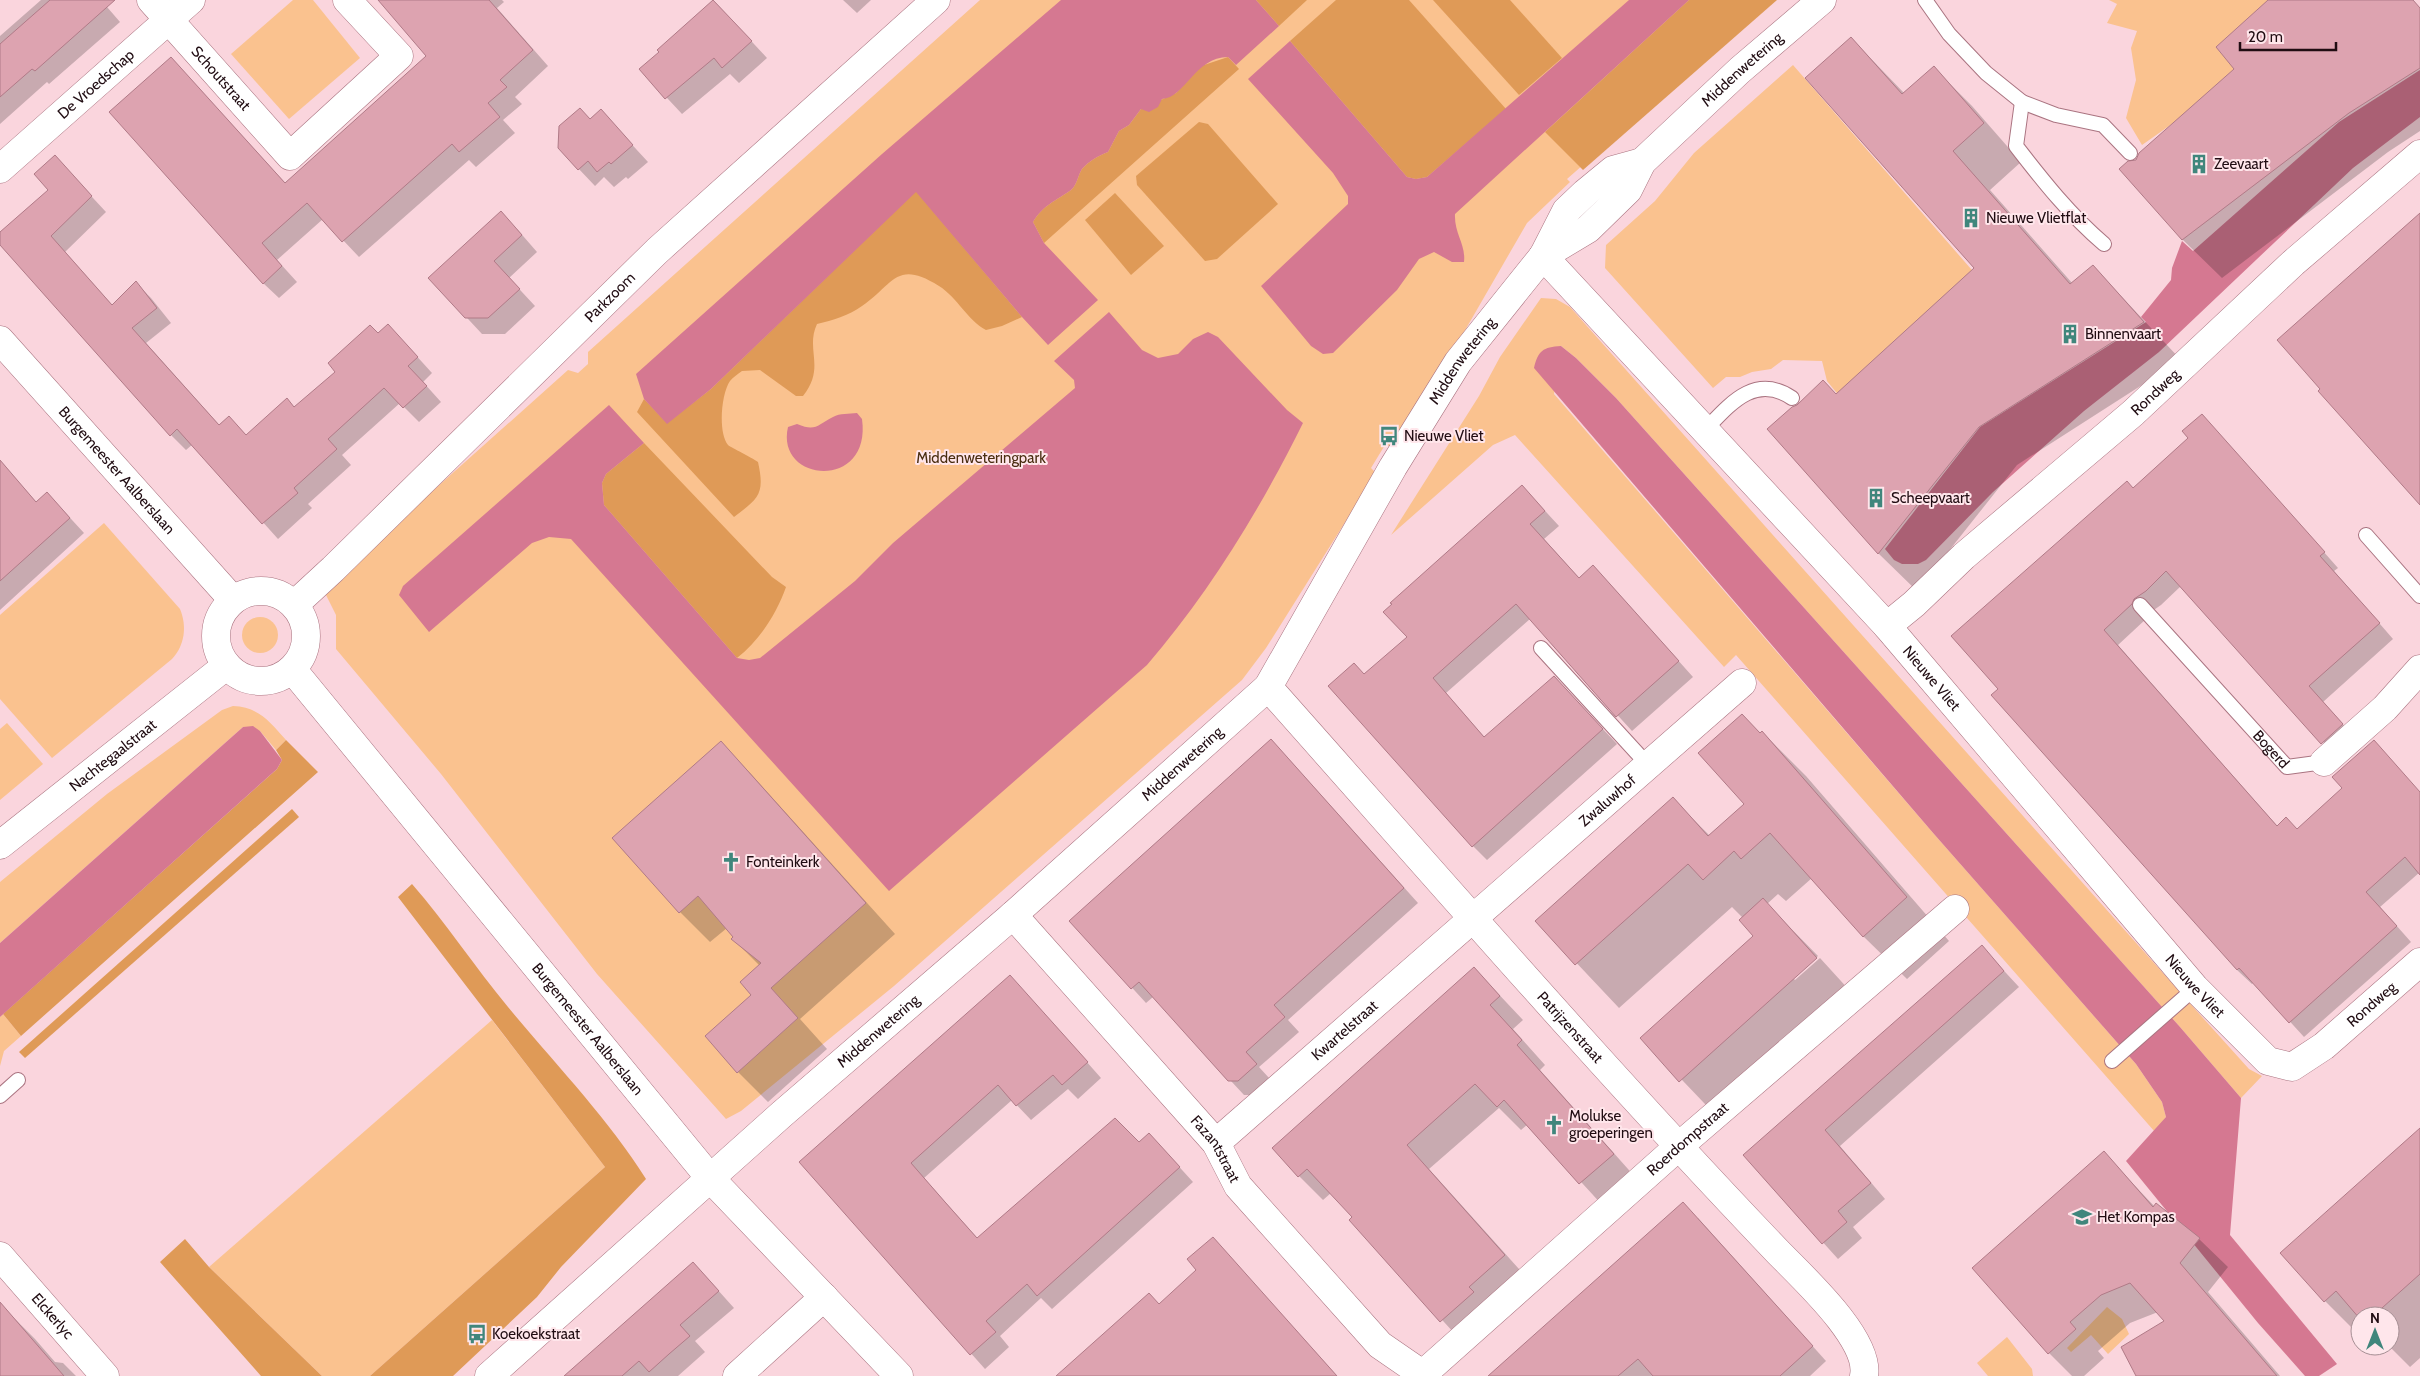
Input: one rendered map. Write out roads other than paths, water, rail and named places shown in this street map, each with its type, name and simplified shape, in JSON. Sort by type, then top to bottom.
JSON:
[{"type":"street","name":"De Vroedschap","points":[[0,169],[160,10],[191,0]]},
{"type":"street","name":"Schoutstraat","points":[[160,10],[290,156],[399,56],[347,0]]},
{"type":"street","name":"Parkzoom","points":[[294,605],[657,251],[936,0]]},
{"type":"street","name":"Middenwetering","points":[[710,1178],[1013,915],[1268,687],[1393,467],[1458,362],[1543,256],[1588,229],[1628,190],[1642,162],[1740,70],[1822,0]]},
{"type":"street","name":"Rondweg","points":[[1887,626],[1914,604],[1964,556],[2133,414],[2293,264],[2420,154]]},
{"type":"street","name":"Nieuwe Vliet","points":[[1543,256],[1887,626],[2186,996],[2268,1061],[2292,1067],[2324,1046]]},
{"type":"street","name":"Burgemeester Aalberslaan","points":[[0,340],[233,600]]},
{"type":"street","points":[[258,591],[277,594],[294,605],[300,614],[306,634],[305,647],[300,659],[292,669],[283,676],[263,682],[242,678],[226,666],[216,644],[216,632],[224,609],[233,600],[245,594],[258,591]]},
{"type":"street","name":"Nachtegaalstraat","points":[[0,845],[226,666]]},
{"type":"street","name":"Burgemeester Aalberslaan","points":[[292,669],[710,1178],[899,1376]]},
{"type":"street","name":"Bogerd","points":[[2324,762],[2384,708],[2420,669]]},
{"type":"street","name":"Zwaluwhof","points":[[1473,917],[1742,683]]},
{"type":"street","name":"Patrijzenstraat","points":[[1268,687],[1678,1147],[1833,1309],[1858,1347],[1864,1374]]},
{"type":"street","name":"Roerdompstraat","points":[[1424,1375],[1678,1147],[1955,909]]},
{"type":"street","name":"Fazantstraat","points":[[1013,915],[1216,1142],[1238,1186],[1380,1345],[1424,1375]]},
{"type":"street","name":"Kwartelstraat","points":[[1216,1142],[1473,917]]},
{"type":"street","name":"Rondweg","points":[[2324,1046],[2420,962]]},
{"type":"street","points":[[489,1376],[710,1178]]},
{"type":"street","name":"Elckerlyc","points":[[0,1256],[105,1376]]},
{"type":"street","points":[[737,1376],[824,1297]]},
{"type":"lane","points":[[1925,0],[1949,34],[1961,47],[1986,73],[2022,102],[2056,114],[2103,125],[2130,153]]},
{"type":"lane","points":[[2022,102],[2016,146],[2054,195],[2082,225],[2104,244]]},
{"type":"lane","points":[[1705,430],[1730,404],[1758,389],[1779,390],[1792,398]]},
{"type":"lane","points":[[2366,535],[2420,596]]},
{"type":"lane","name":"Bogerd","points":[[2140,605],[2287,767],[2324,762]]},
{"type":"lane","points":[[1541,648],[1648,765]]},
{"type":"lane","points":[[2112,1061],[2186,996]]},
{"type":"lane","points":[[0,1096],[18,1080]]},
{"type":"place","name":"Zeevaart","points":[[2199,164]]},
{"type":"place","name":"Nieuwe Vlietflat","points":[[1971,218]]},
{"type":"place","name":"Binnenvaart","points":[[2070,334]]},
{"type":"place","name":"Nieuwe Vliet","points":[[1389,436]]},
{"type":"place","name":"Scheepvaart","points":[[1876,498]]},
{"type":"place","name":"Fonteinkerk","points":[[731,862]]},
{"type":"place","name":"Molukse groeperingen","points":[[1554,1125]]},
{"type":"place","name":"Het Kompas","points":[[2082,1217]]},
{"type":"place","name":"Koekoekstraat","points":[[477,1334]]},
{"type":"park label","name":"Middenweteringpark","points":[[981,458]]}]
